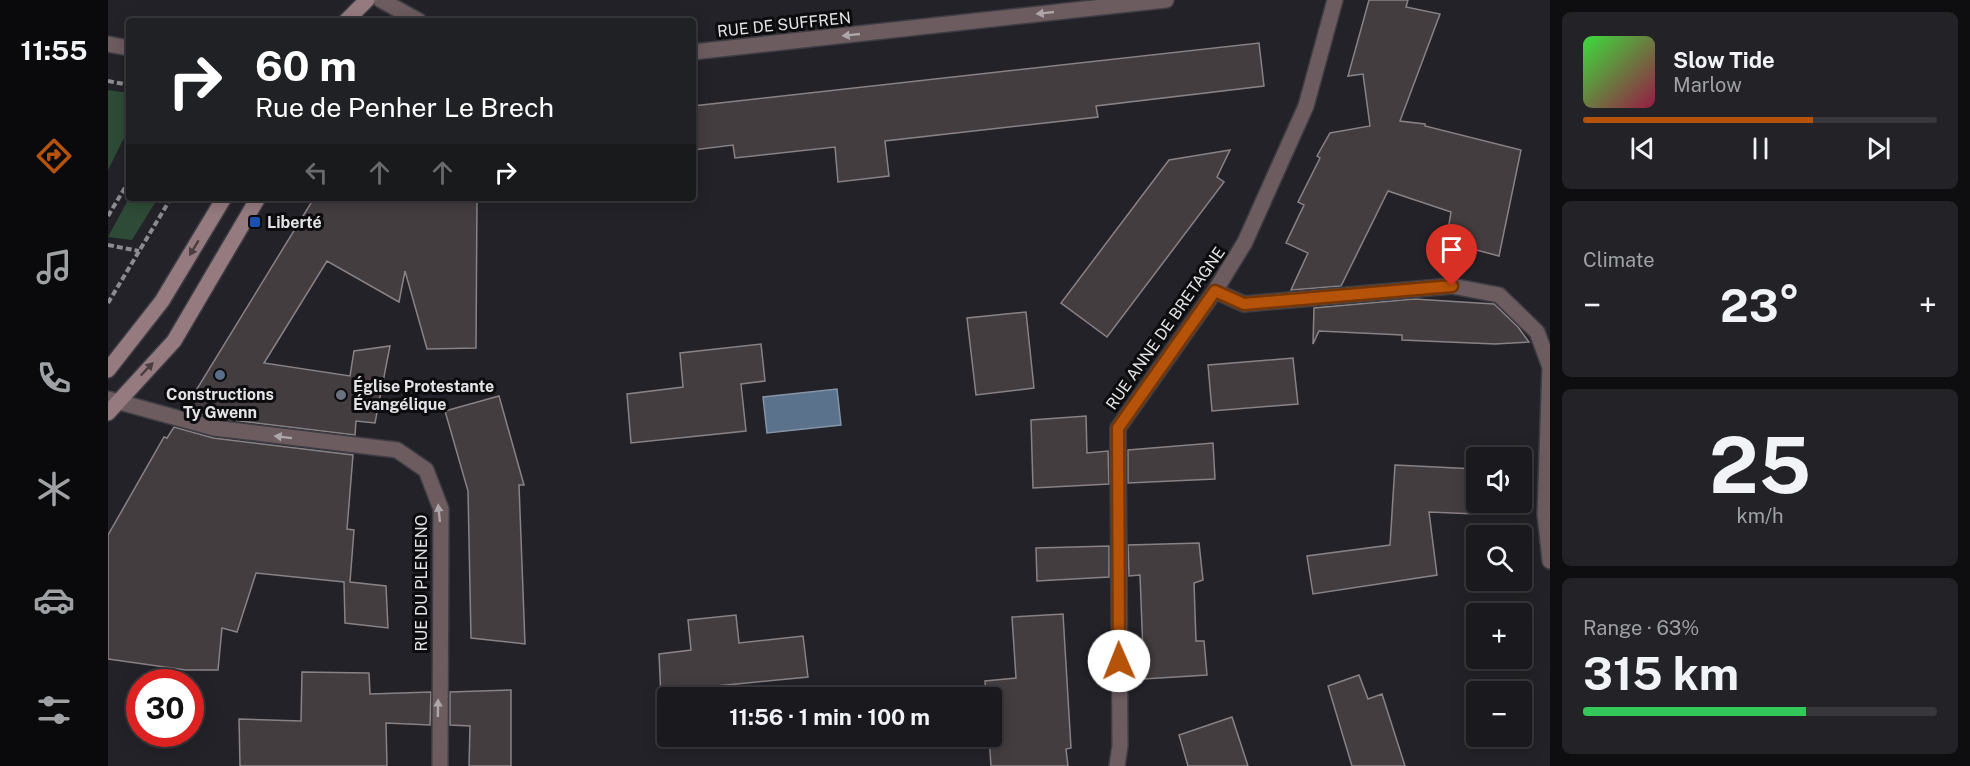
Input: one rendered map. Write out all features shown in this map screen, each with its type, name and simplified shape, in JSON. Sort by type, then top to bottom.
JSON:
[{"type":"main road","points":[[349,18],[368,0]]},
{"type":"main road","points":[[360,18],[368,0]]},
{"type":"main road","points":[[108,370],[162,301],[223,201]]},
{"type":"main road","points":[[111,404],[174,341],[256,201]]},
{"type":"street","points":[[381,0],[414,18]]},
{"type":"street","name":"RUE DE SUFFREN","points":[[696,52],[1166,0]]},
{"type":"street","name":"RUE ANNE DE BRETAGNE","points":[[1118,766],[1120,746],[1118,428],[1215,291],[1245,242],[1306,106],[1335,0]]},
{"type":"street","points":[[108,44],[126,47]]},
{"type":"street","points":[[1215,291],[1244,304],[1452,286],[1499,296],[1537,332],[1550,367],[1545,514],[1550,561]]},
{"type":"street","name":"RUE DU PLENENO","points":[[111,404],[214,428],[397,450],[426,470],[441,509],[440,766]]},
{"type":"path","points":[[108,81],[126,84]]},
{"type":"path","points":[[108,216],[126,186]]},
{"type":"path","points":[[108,303],[169,201]]},
{"type":"path","points":[[108,245],[139,251]]},
{"type":"green space","points":[[108,90],[126,93],[126,134],[108,170]]},
{"type":"green space","points":[[127,201],[156,201],[132,240],[108,237]]},
{"type":"water","points":[[837,389],[841,425],[767,433],[763,397]]},
{"type":"building","points":[[1369,0],[1408,0],[1406,7],[1440,14],[1400,121],[1425,124],[1425,126],[1521,150],[1499,256],[1446,242],[1451,212],[1388,191],[1341,286],[1291,290],[1308,253],[1286,243],[1304,205],[1298,202],[1320,158],[1317,156],[1330,133],[1370,126],[1363,74],[1348,76]]},
{"type":"building","points":[[1259,43],[1264,86],[1096,106],[1098,117],[885,141],[889,176],[838,182],[835,147],[735,158],[733,145],[696,150],[696,106]]},
{"type":"building","points":[[1230,150],[1217,177],[1224,182],[1107,337],[1061,303],[1169,160]]},
{"type":"building","points":[[312,201],[477,201],[476,348],[427,349],[405,271],[399,302],[327,261],[264,363],[350,376],[354,351],[390,346],[375,423],[356,421],[355,435],[216,418],[184,410]]},
{"type":"building","points":[[1414,299],[1494,304],[1518,327],[1529,342],[1495,344],[1402,340],[1402,335],[1319,331],[1313,344],[1314,308]]},
{"type":"building","points":[[1026,312],[1034,388],[976,395],[967,318]]},
{"type":"building","points":[[761,344],[765,381],[741,384],[746,431],[631,443],[627,394],[683,387],[680,353]]},
{"type":"building","points":[[1293,358],[1298,404],[1212,411],[1208,365]]},
{"type":"building","points":[[499,396],[524,485],[519,485],[525,644],[471,638],[468,491],[445,411]]},
{"type":"building","points":[[1086,416],[1087,453],[1108,451],[1109,484],[1033,488],[1031,420]]},
{"type":"building","points":[[174,427],[213,438],[353,455],[347,529],[354,530],[350,582],[386,586],[388,628],[345,623],[344,582],[256,573],[237,632],[222,628],[218,670],[179,669],[108,659],[108,535],[164,437],[167,438]]},
{"type":"building","points":[[1213,443],[1215,479],[1128,483],[1128,450]]},
{"type":"building","points":[[1395,465],[1466,469],[1466,513],[1476,514],[1429,512],[1437,575],[1313,594],[1307,556],[1390,545]]},
{"type":"building","points":[[1199,543],[1203,580],[1194,583],[1196,641],[1204,641],[1207,675],[1144,679],[1140,575],[1129,576],[1128,545]]},
{"type":"building","points":[[1109,546],[1109,577],[1037,581],[1036,548]]},
{"type":"building","points":[[1063,614],[1071,748],[1066,749],[1068,766],[991,766],[990,747],[1002,747],[1002,687],[985,687],[985,681],[1016,678],[1012,617]]},
{"type":"building","points":[[736,615],[739,643],[803,636],[808,677],[717,687],[660,687],[659,654],[691,650],[688,620]]},
{"type":"building","points":[[302,672],[369,673],[370,694],[431,692],[430,725],[386,723],[387,766],[240,766],[239,719],[301,721]]},
{"type":"building","points":[[1359,675],[1368,699],[1382,694],[1405,766],[1352,766],[1328,686]]},
{"type":"building","points":[[511,690],[511,766],[469,766],[470,726],[450,725],[450,692]]},
{"type":"building","points":[[1232,717],[1248,766],[1188,766],[1179,735]]},
{"type":"place","name":"Liberté","points":[[255,222]]},
{"type":"place","name":"Constructions Ty Gwenn","points":[[220,375]]},
{"type":"place","name":"Église Protestante Évangélique","points":[[341,395]]},
{"type":"route","points":[[1119,661],[1118,428],[1215,291],[1244,304],[1452,286]]}]
